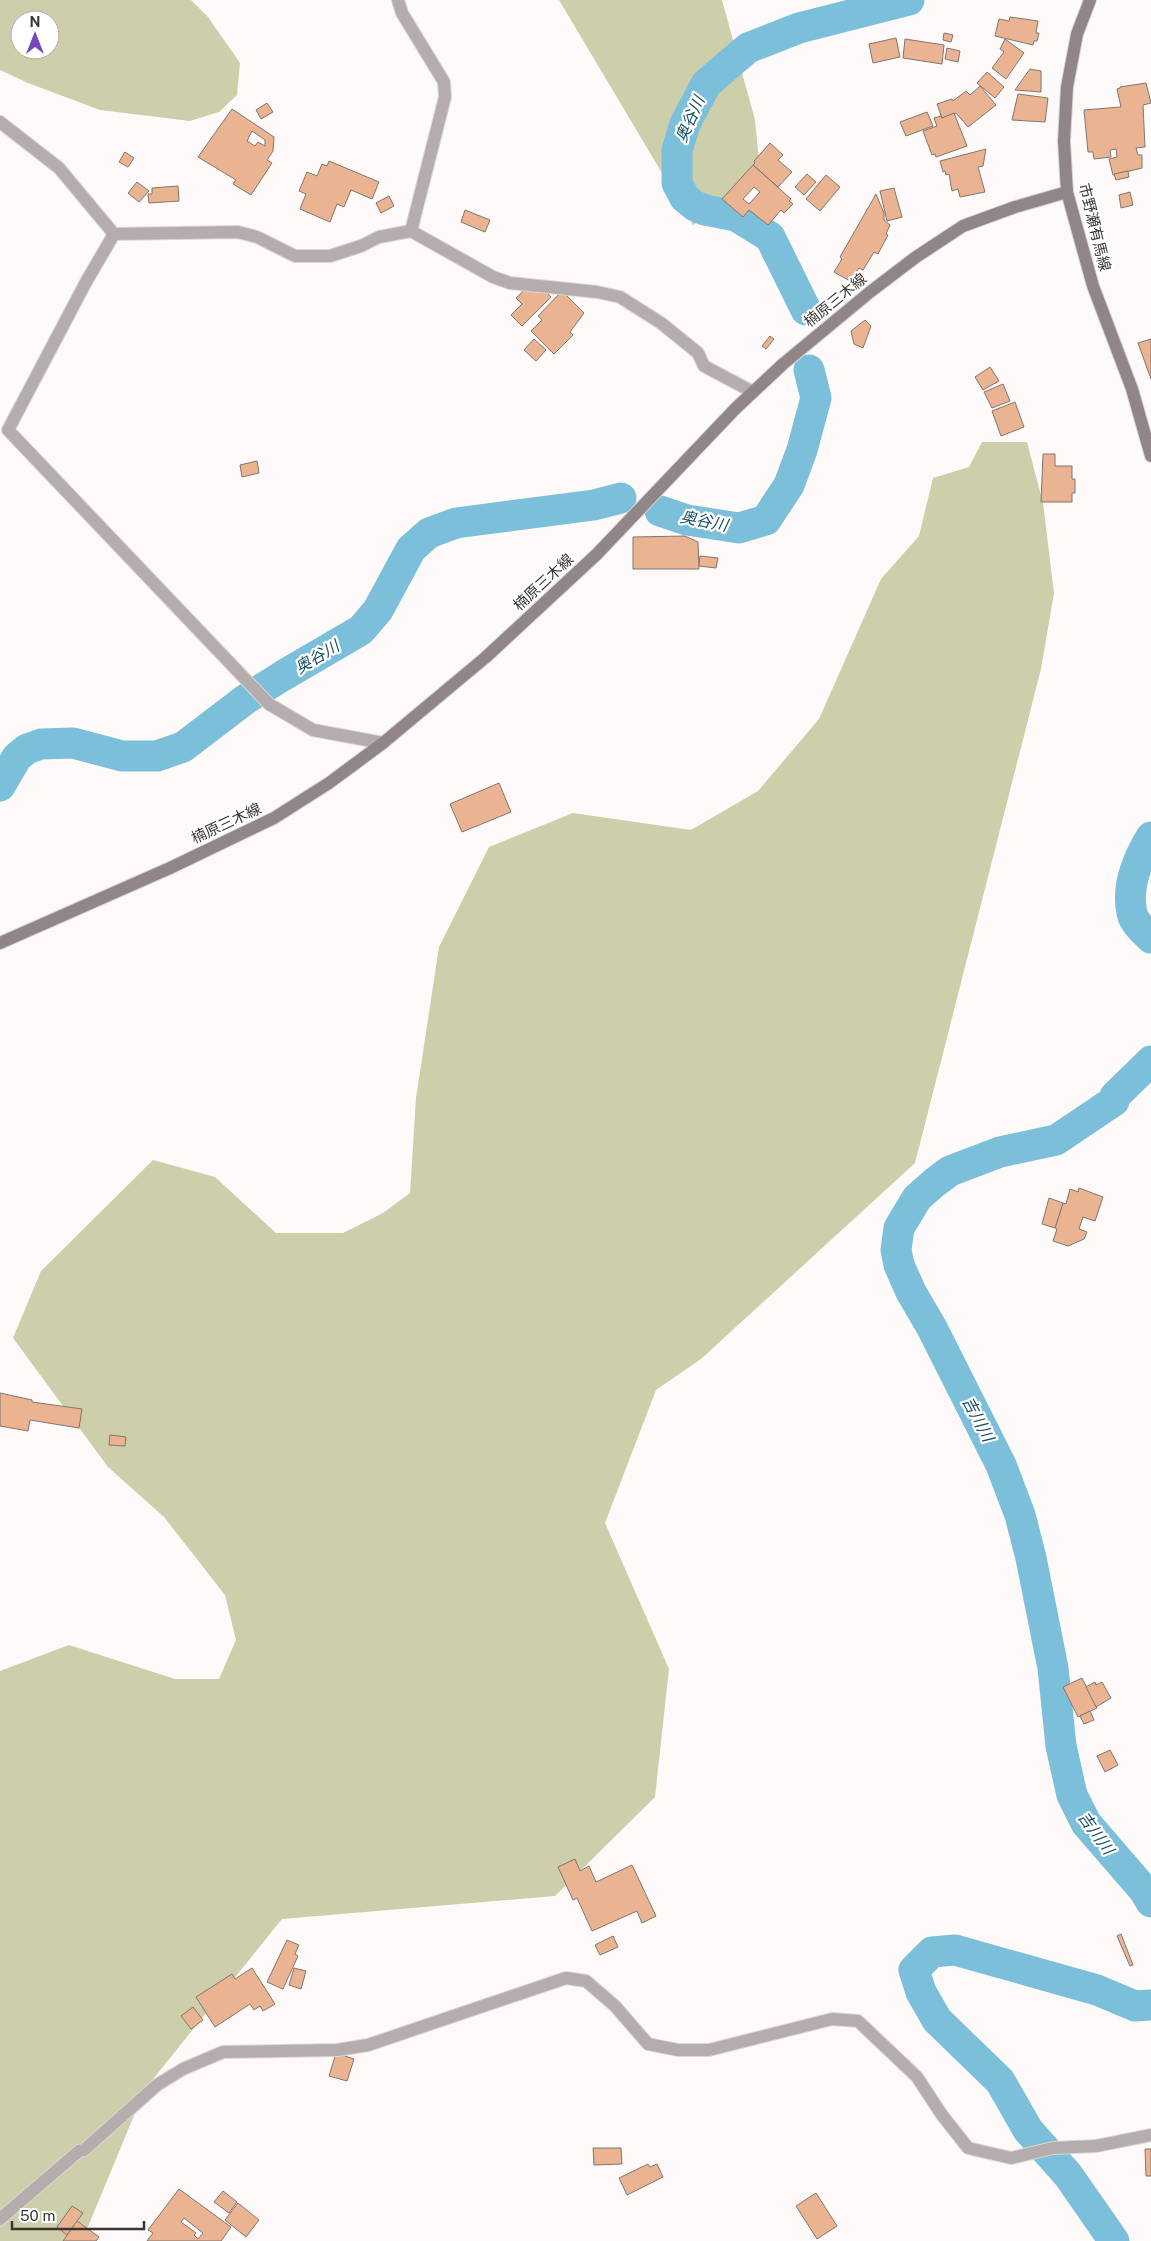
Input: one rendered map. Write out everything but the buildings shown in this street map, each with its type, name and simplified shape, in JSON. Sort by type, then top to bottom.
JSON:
[{"type":"main road","name":"市野瀬有馬線","points":[[1090,0],[1077,34],[1067,87],[1064,141],[1067,192],[1093,286],[1132,389],[1151,456]]},
{"type":"main road","name":"楠原三木線","points":[[0,943],[170,868],[274,818],[329,784],[383,743],[486,657],[597,554],[753,392],[783,364],[870,292],[962,226],[1015,207],[1067,192]]},
{"type":"street","points":[[398,0],[402,13],[444,82],[445,97],[411,231]]},
{"type":"street","points":[[0,122],[59,168],[114,234]]},
{"type":"street","points":[[114,234],[238,232],[257,237],[295,256],[330,256],[380,237],[411,231],[493,277],[510,283],[597,292],[620,297],[661,323],[698,353],[704,366],[753,392]]},
{"type":"street","points":[[114,234],[77,299],[8,430],[269,704],[313,730],[383,743]]},
{"type":"street","points":[[0,2219],[79,2151],[84,2150],[157,2085],[183,2068],[223,2052],[336,2050],[368,2045],[566,1978],[586,1981],[615,2006],[648,2044],[678,2050],[709,2050],[832,2019],[858,2021],[917,2077],[942,2115],[968,2148],[1011,2158],[1053,2148],[1127,2142],[1151,2135]]},
{"type":"green space","points":[[0,0],[191,0],[208,17],[240,63],[237,95],[219,112],[190,121],[100,110],[28,83],[0,70]]},
{"type":"green space","points":[[559,0],[722,0],[755,120],[761,180],[693,225]]},
{"type":"green space","points":[[982,442],[1027,442],[1043,503],[1054,593],[1041,669],[915,1163],[701,1359],[656,1390],[605,1523],[669,1669],[655,1797],[555,1896],[282,1919],[145,2089],[82,2241],[0,2241],[0,1671],[69,1645],[175,1679],[219,1679],[236,1640],[225,1595],[164,1517],[108,1467],[13,1338],[41,1271],[153,1160],[215,1177],[276,1233],[343,1233],[383,1213],[410,1193],[416,1098],[439,947],[489,847],[573,813],[691,830],[758,791],[819,719],[881,579],[919,536],[933,478],[969,467]]},
{"type":"waterway","name":"奥谷川","points":[[806,310],[770,237],[736,216],[705,210],[695,206],[685,198],[677,183],[677,150],[685,124],[706,84],[748,48],[799,28],[909,0]]},
{"type":"waterway","name":"奥谷川","points":[[660,511],[687,520],[739,528],[766,520],[789,485],[802,450],[816,398],[809,370]]},
{"type":"waterway","name":"奥谷川","points":[[0,786],[17,757],[27,749],[41,744],[73,743],[122,756],[157,756],[183,747],[246,699],[361,630],[378,610],[411,549],[429,533],[456,523],[594,505],[621,498]]},
{"type":"waterway","name":"吉川川","points":[[1151,837],[1137,864],[1130,893],[1133,917],[1151,938]]},
{"type":"waterway","name":"吉川川","points":[[1151,1061],[1115,1096],[1114,1101],[1056,1140],[1000,1152],[950,1171],[917,1198],[899,1228],[896,1250],[899,1265],[911,1292],[932,1328],[1001,1465],[1020,1515],[1031,1558],[1053,1668],[1061,1746],[1072,1795],[1086,1823],[1143,1889],[1151,1902]]},
{"type":"waterway","name":"吉川川","points":[[1114,2241],[1068,2175],[1028,2130],[1000,2081],[937,2020],[921,1992],[914,1970],[932,1952],[955,1950],[1097,1990],[1135,2006],[1151,2005]]}]
